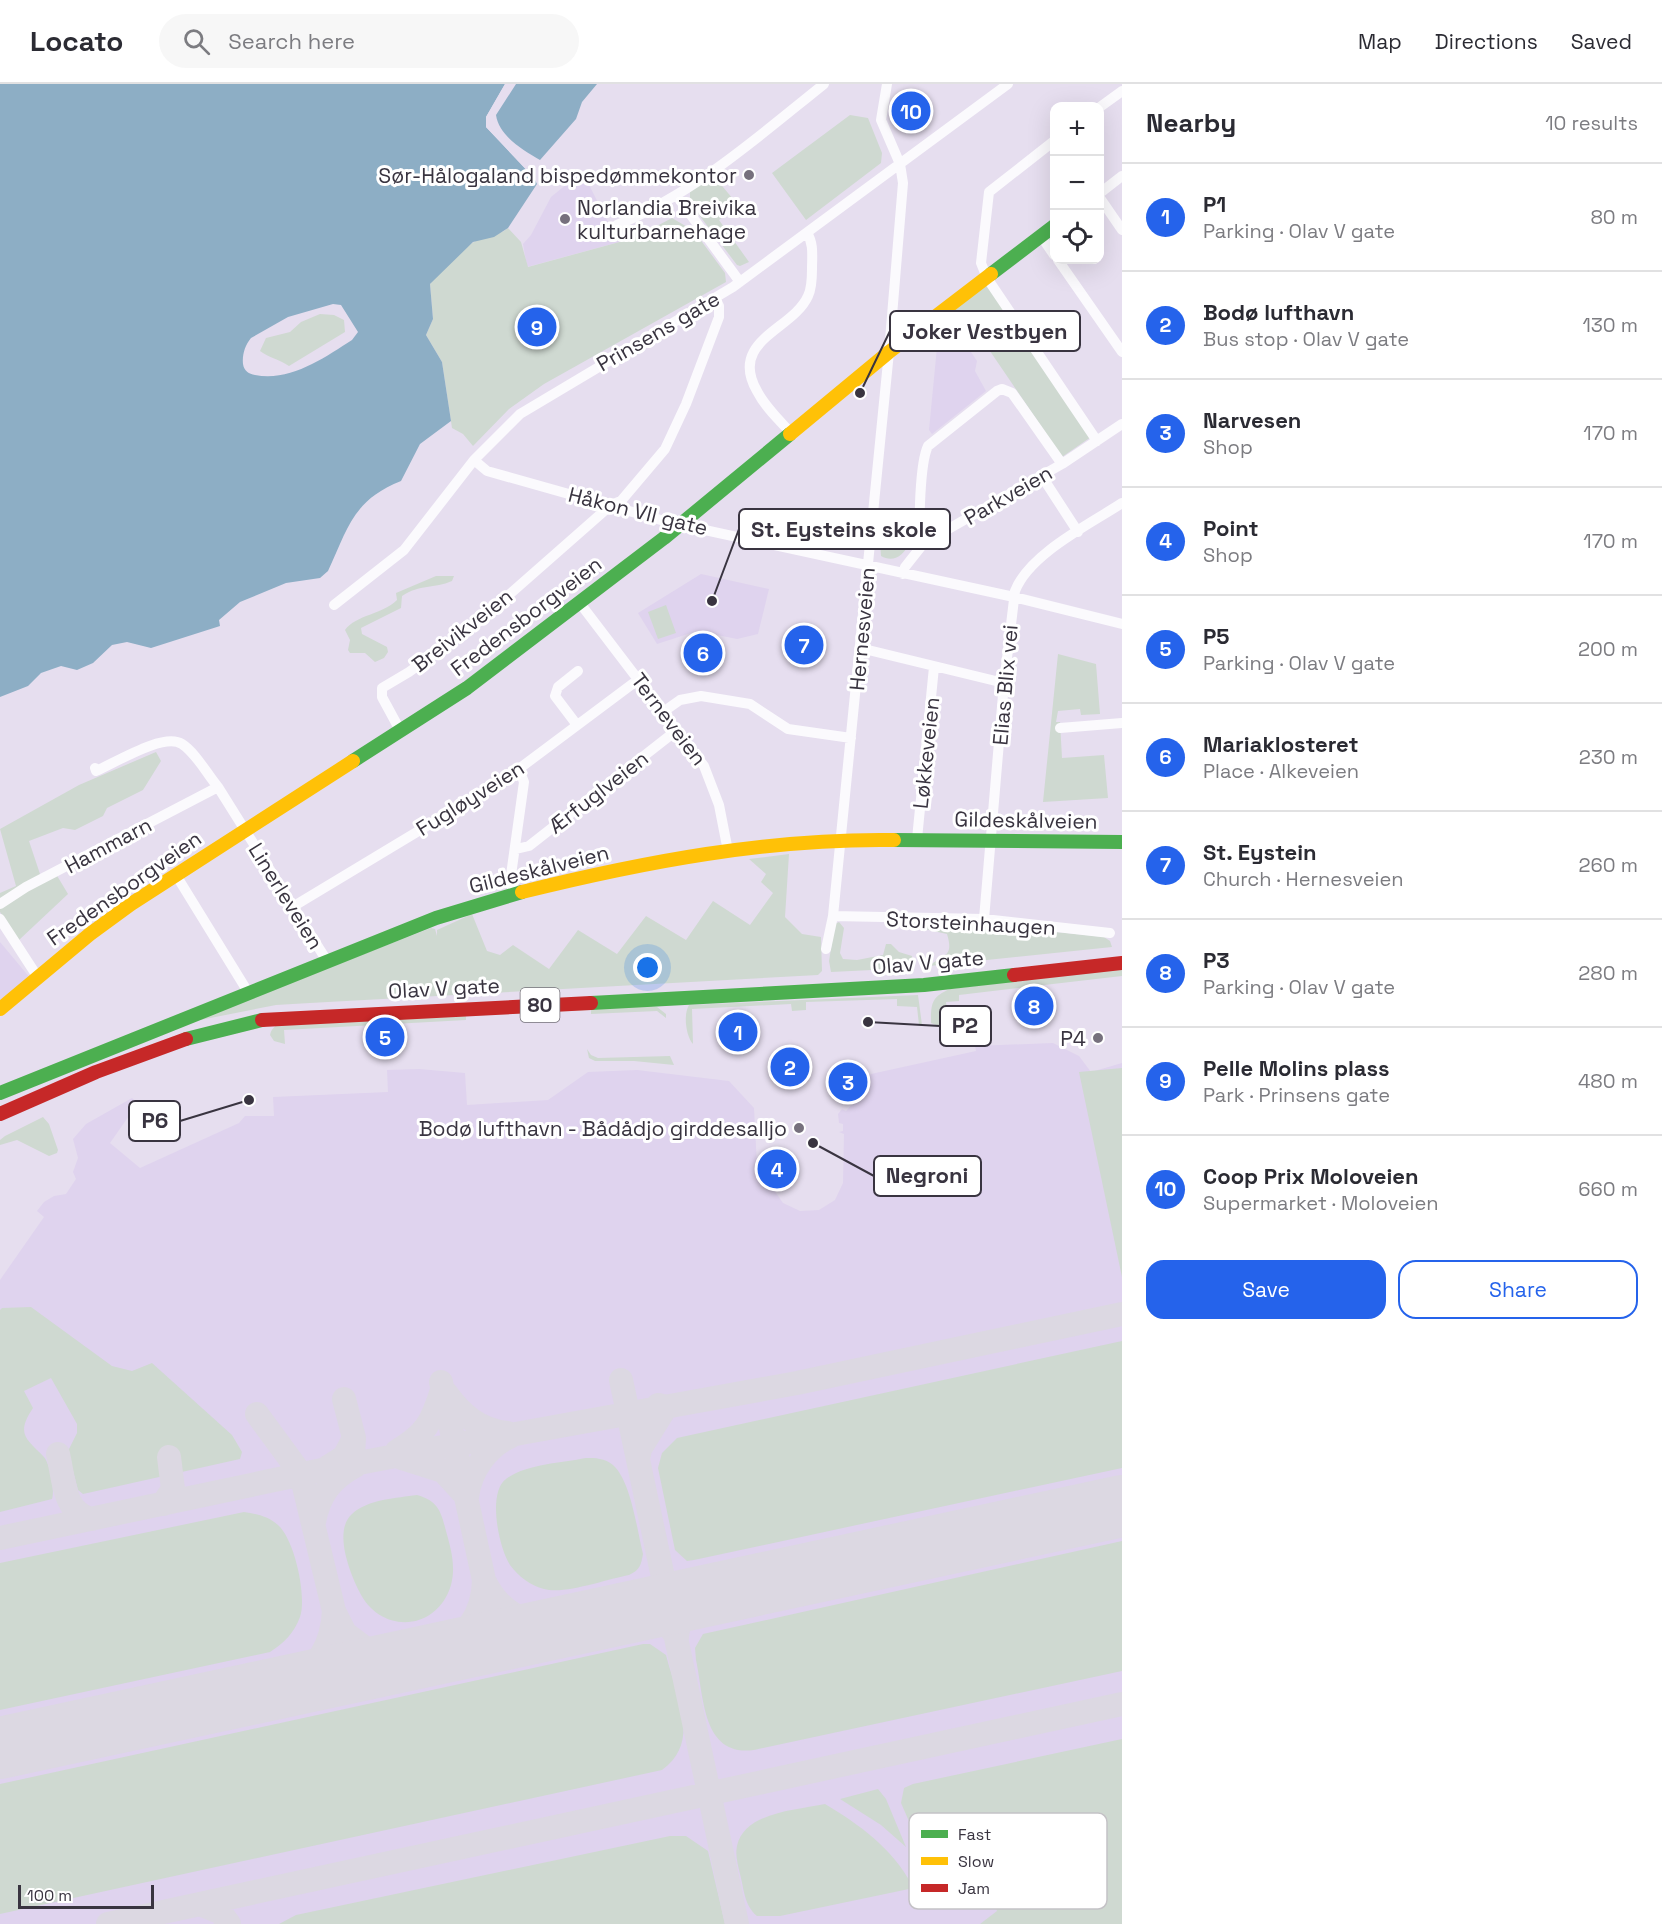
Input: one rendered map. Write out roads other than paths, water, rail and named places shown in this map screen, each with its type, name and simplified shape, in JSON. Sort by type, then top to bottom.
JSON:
[{"type":"main road","name":"Fredensborgveien","points":[[0,1009],[37,976],[98,928],[466,688],[792,434],[889,351],[1050,229]]},
{"type":"main road","name":"Gildeskålveien","points":[[0,1093],[436,918],[513,894],[587,876],[728,851],[840,839],[1122,842]]},
{"type":"main road","name":"Olav V gate","points":[[0,1114],[162,1044],[212,1030],[262,1020],[924,985],[1122,963]]},
{"type":"street","points":[[617,225],[677,195],[742,149],[824,84]]},
{"type":"street","name":"Hernesveien","points":[[826,949],[833,916],[851,738],[903,183],[900,164],[881,120],[887,84]]},
{"type":"street","name":"Prinsens gate","points":[[334,605],[404,550],[474,460],[520,414],[545,396],[740,282],[1008,84]]},
{"type":"street","points":[[1104,104],[1122,91]]},
{"type":"street","points":[[1050,144],[989,192],[981,263],[987,278],[1097,441]]},
{"type":"street","points":[[1104,190],[1122,176]]},
{"type":"street","points":[[677,195],[740,282]]},
{"type":"street","points":[[1104,204],[1122,230]]},
{"type":"street","points":[[792,434],[757,392],[752,383],[751,365],[758,344],[765,335],[792,315],[808,296],[812,244],[807,233]]},
{"type":"street","points":[[1041,236],[1050,249]]},
{"type":"street","points":[[1061,264],[1122,352]]},
{"type":"street","name":"Breivikveien","points":[[401,732],[382,697],[382,688],[409,672],[477,623],[610,505],[621,501],[635,481],[665,449],[674,432],[719,317],[719,306],[715,298]]},
{"type":"street","points":[[924,543],[920,531],[924,458],[928,446],[997,391],[1002,389],[1012,393],[1062,464]]},
{"type":"street","name":"Parkveien","points":[[903,574],[905,567],[924,543],[1062,464],[1122,424]]},
{"type":"street","name":"Håkon VII gate","points":[[474,460],[487,471],[680,523],[1014,597],[1122,624]]},
{"type":"street","points":[[1041,475],[1078,532]]},
{"type":"street","name":"Elias Blix vei","points":[[984,919],[1004,683],[1014,597],[1021,579],[1033,565],[1122,503]]},
{"type":"street","name":"Terneveien","points":[[579,602],[704,766],[712,781],[728,851]]},
{"type":"street","points":[[860,648],[1004,683]]},
{"type":"street","name":"Løkkeveien","points":[[917,839],[934,667]]},
{"type":"street","points":[[577,725],[555,696],[558,687],[578,671]]},
{"type":"street","name":"Fugløyveien","points":[[294,906],[519,769],[639,679]]},
{"type":"street","points":[[663,712],[680,700],[701,696],[750,704],[788,729],[851,738]]},
{"type":"street","points":[[1060,728],[1122,723]]},
{"type":"street","name":"Ærfuglveien","points":[[516,849],[529,846],[677,730]]},
{"type":"street","points":[[94,768],[96,771],[160,742],[173,741],[185,747],[218,787],[245,831]]},
{"type":"street","points":[[513,894],[511,875],[524,782],[519,769]]},
{"type":"street","name":"Hammarn","points":[[0,904],[26,887],[218,787]]},
{"type":"street","name":"Linerleveien","points":[[245,831],[327,961]]},
{"type":"street","points":[[176,875],[248,992]]},
{"type":"street","name":"Storsteinhaugen","points":[[833,916],[984,919],[1110,933]]},
{"type":"street","points":[[0,919],[37,976]]},
{"type":"water","points":[[0,84],[505,84],[486,117],[486,127],[537,184],[508,228],[494,237],[473,242],[430,284],[433,319],[426,335],[442,362],[451,421],[420,444],[401,481],[372,497],[362,506],[347,529],[328,571],[320,578],[286,583],[240,602],[219,620],[220,626],[151,648],[127,642],[112,645],[93,663],[77,670],[61,666],[41,673],[28,686],[0,697]],"holes":[[[333,304],[341,305],[358,332],[352,340],[318,361],[294,372],[268,376],[253,375],[244,369],[244,354],[251,338],[288,317]]]},
{"type":"water","points":[[516,84],[597,84],[582,102],[576,119],[540,160],[513,142],[498,123],[496,115]]},
{"type":"place","name":"Coop Prix Moloveien","points":[[911,111]]},
{"type":"place","name":"Sør-Hålogaland bispedømmekontor","points":[[749,175]]},
{"type":"place","name":"Norlandia Breivika kulturbarnehage","points":[[565,219]]},
{"type":"place","name":"Pelle Molins plass","points":[[537,327]]},
{"type":"place","name":"Joker Vestbyen","points":[[860,393]]},
{"type":"place","name":"St. Eysteins skole","points":[[712,601]]},
{"type":"place","name":"St. Eystein","points":[[804,645]]},
{"type":"place","name":"Mariaklosteret","points":[[703,653]]},
{"type":"place","name":"P3","points":[[1034,1006]]},
{"type":"place","name":"P2","points":[[868,1022]]},
{"type":"place","name":"P1","points":[[738,1032]]},
{"type":"place","name":"P5","points":[[385,1037]]},
{"type":"place","name":"P4","points":[[1098,1038]]},
{"type":"place","name":"Bodø lufthavn","points":[[790,1067]]},
{"type":"place","name":"Narvesen","points":[[848,1082]]},
{"type":"place","name":"P6","points":[[249,1100]]},
{"type":"place","name":"Bodø lufthavn - Bådådjo girddesalljo","points":[[799,1128]]},
{"type":"place","name":"Negroni","points":[[813,1143]]},
{"type":"place","name":"Point","points":[[777,1169]]}]
